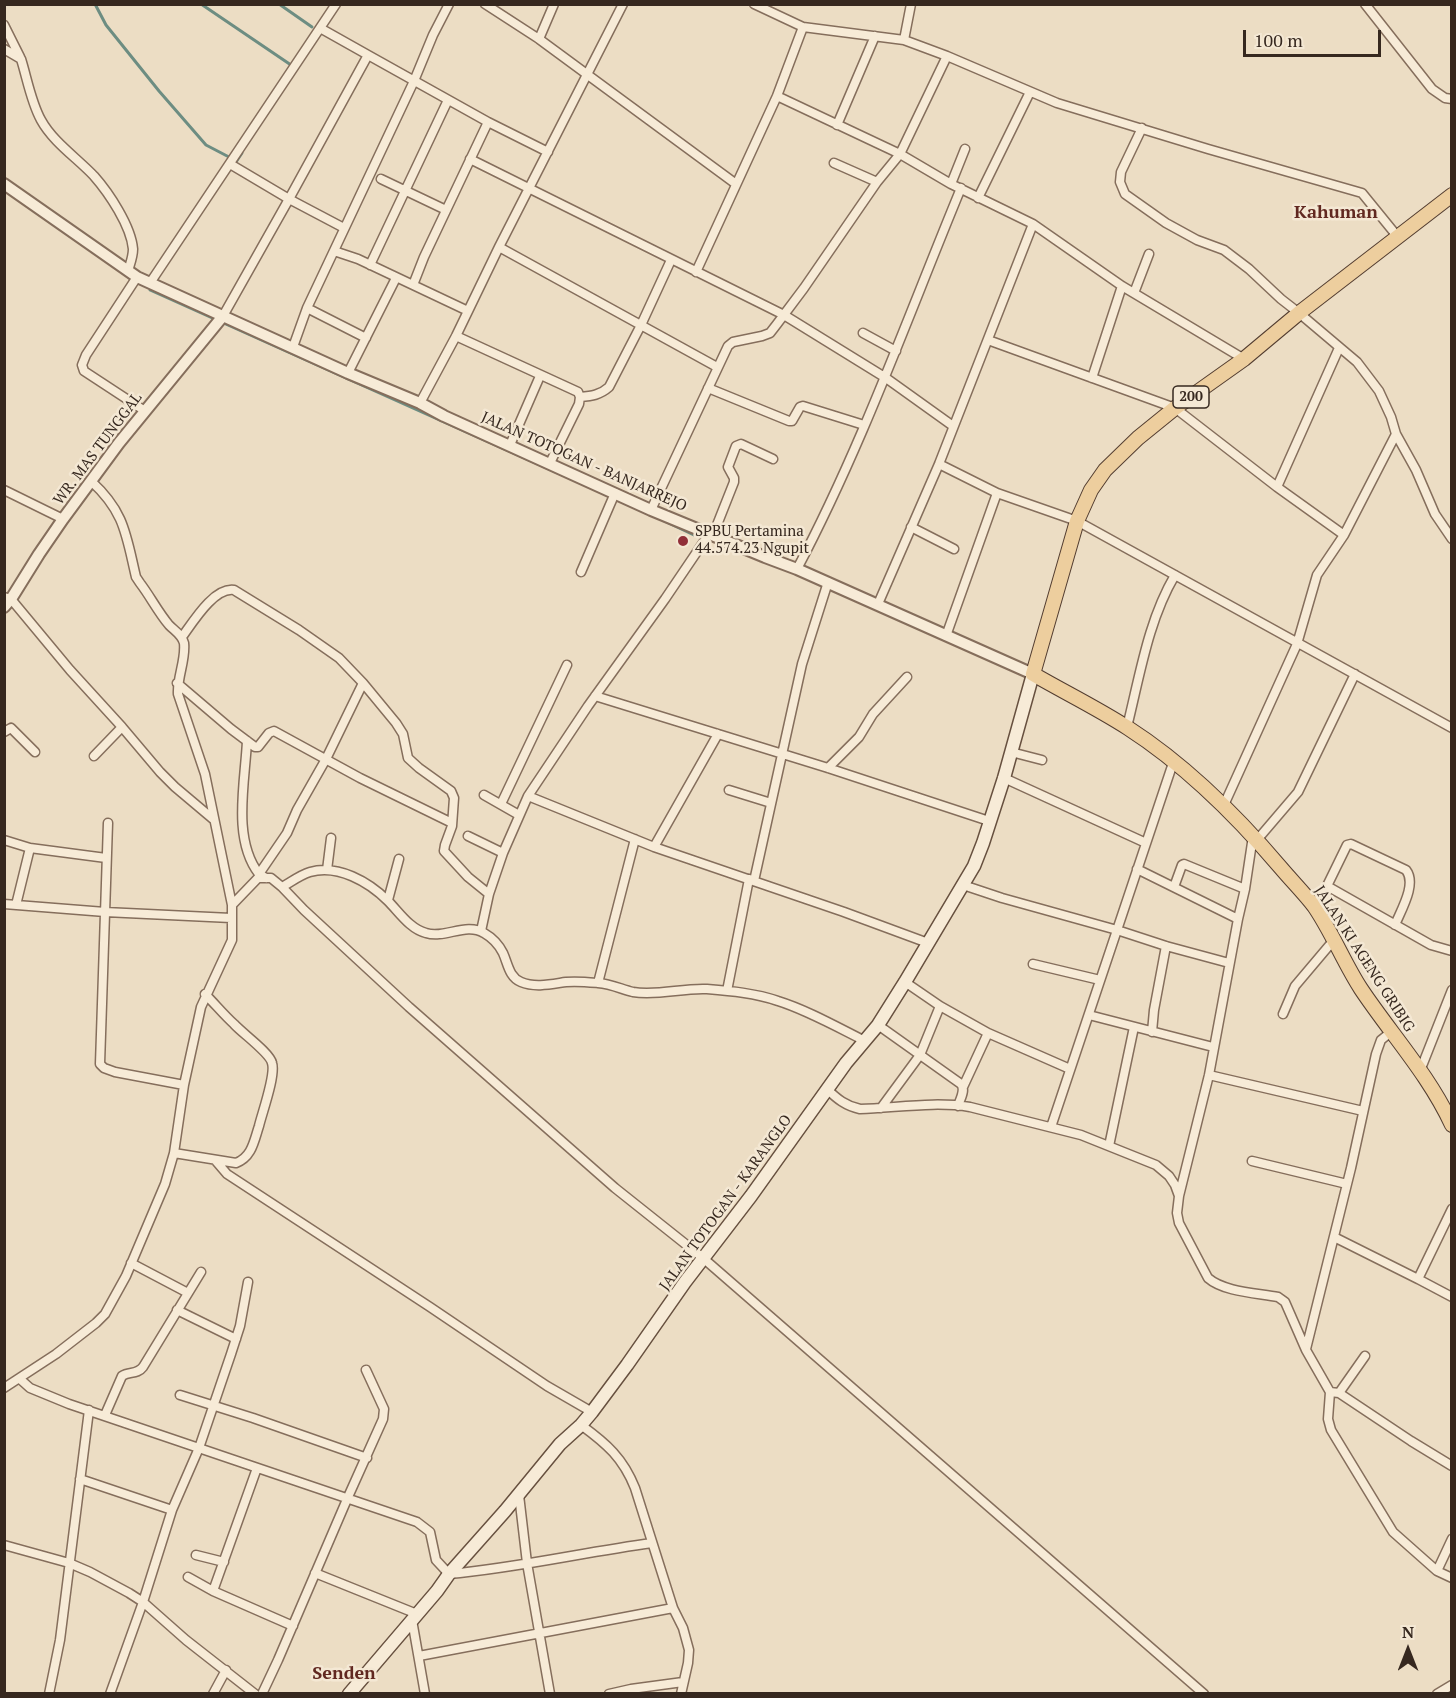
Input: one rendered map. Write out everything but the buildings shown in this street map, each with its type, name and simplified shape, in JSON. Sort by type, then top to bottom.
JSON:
[{"type":"main road","name":"200","points":[[1033,674],[1077,521],[1091,490],[1105,470],[1138,438],[1175,408],[1244,359],[1299,313],[1452,195]]},
{"type":"main road","name":"JALAN KI AGENG GRIBIG","points":[[1033,674],[1127,727],[1174,760],[1224,805],[1255,838],[1314,906],[1360,986],[1420,1071],[1452,1125]]},
{"type":"main road","name":"JALAN TOTOGAN - KARANGLO","points":[[349,1694],[560,1444],[587,1418],[827,1089],[878,1025],[963,885],[978,856],[1004,778],[1033,674]]},
{"type":"street","points":[[150,283],[336,4]]},
{"type":"street","points":[[292,347],[307,308],[449,4]]},
{"type":"street","points":[[485,4],[538,39],[736,184]]},
{"type":"street","points":[[538,39],[554,4]]},
{"type":"street","points":[[420,403],[623,4]]},
{"type":"street","points":[[754,4],[803,27],[904,40],[1057,103],[1362,193],[1397,236]]},
{"type":"street","points":[[904,40],[911,4]]},
{"type":"street","points":[[1365,4],[1432,89],[1445,98],[1452,99]]},
{"type":"street","points":[[4,25],[21,59],[41,121],[94,177],[111,199],[130,238],[133,249],[132,274],[81,365],[84,371],[145,411]]},
{"type":"street","points":[[696,272],[777,96],[803,27]]},
{"type":"street","points":[[320,28],[488,122],[548,152]]},
{"type":"street","points":[[837,125],[875,36]]},
{"type":"street","points":[[4,49],[21,59]]},
{"type":"street","points":[[223,316],[368,55]]},
{"type":"street","points":[[651,510],[728,346],[733,342],[770,333],[808,291],[877,182],[900,154],[947,56]]},
{"type":"street","points":[[978,198],[1030,92]]},
{"type":"street","points":[[777,96],[900,154],[951,184],[1033,224],[1122,286],[1244,359]]},
{"type":"street","points":[[370,265],[448,100]]},
{"type":"street","points":[[413,285],[488,122]]},
{"type":"street","points":[[1142,128],[1121,172],[1120,182],[1125,194],[1176,229],[1224,250],[1356,362],[1379,391],[1396,434],[1416,470],[1435,514],[1452,539]]},
{"type":"street","points":[[951,184],[965,148]]},
{"type":"street","points":[[470,159],[784,315],[886,378],[953,426]]},
{"type":"street","points":[[834,163],[877,182]]},
{"type":"street","points":[[230,164],[344,228]]},
{"type":"street","points":[[381,179],[446,210]]},
{"type":"street","name":"JALAN TOTOGAN - BANJARREJO","points":[[4,184],[132,274],[150,283],[348,373],[420,403],[651,510],[798,569],[1033,674]]},
{"type":"street","points":[[798,569],[821,524],[886,378],[960,188]]},
{"type":"street","points":[[878,604],[939,464],[1033,224]]},
{"type":"street","points":[[499,247],[717,367]]},
{"type":"street","points":[[334,251],[468,310]]},
{"type":"street","points":[[1134,293],[1149,254]]},
{"type":"street","points":[[580,397],[602,393],[609,387],[641,326],[671,260]]},
{"type":"street","points":[[348,373],[396,278]]},
{"type":"street","points":[[1092,378],[1122,286]]},
{"type":"street","points":[[307,308],[366,338]]},
{"type":"street","name":"WR. MAS TUNGGAL","points":[[7,601],[119,443],[223,316]]},
{"type":"street","points":[[863,333],[896,351]]},
{"type":"street","points":[[456,336],[578,392],[579,404],[550,463]]},
{"type":"street","points":[[988,340],[1175,408],[1277,487],[1344,535]]},
{"type":"street","points":[[1277,487],[1339,348]]},
{"type":"street","points":[[510,445],[540,376]]},
{"type":"street","points":[[708,388],[789,421],[792,421],[803,406],[864,425]]},
{"type":"street","points":[[1224,805],[1297,644],[1317,575],[1344,535],[1396,434]]},
{"type":"street","points":[[481,932],[489,894],[503,853],[528,796],[711,534],[734,482],[728,467],[736,446],[741,444],[773,459]]},
{"type":"street","points":[[939,464],[997,494],[1077,521],[1452,728]]},
{"type":"street","points":[[4,1388],[56,1354],[96,1323],[105,1314],[126,1276],[165,1184],[174,1153],[193,1036],[205,994],[232,940],[233,932],[232,905],[205,774],[178,694],[177,683],[184,646],[182,637],[170,625],[136,577],[126,531],[104,493],[91,481]]},
{"type":"street","points":[[4,490],[63,519]]},
{"type":"street","points":[[582,572],[615,493]]},
{"type":"street","points":[[946,636],[997,494]]},
{"type":"street","points":[[911,527],[954,549]]},
{"type":"street","points":[[1127,727],[1155,617],[1163,594],[1175,574]]},
{"type":"street","points":[[727,991],[802,664],[828,582]]},
{"type":"street","points":[[182,637],[214,596],[228,589],[234,590],[339,658],[396,723],[403,734],[408,758],[451,791],[454,805],[453,823],[444,851],[468,877],[489,894]]},
{"type":"street","points":[[7,601],[175,787],[213,819]]},
{"type":"street","points":[[501,804],[567,665]]},
{"type":"street","points":[[1355,674],[1298,792],[1255,838],[1209,1075],[1179,1196],[1177,1213],[1179,1223],[1208,1278],[1223,1287],[1278,1297],[1285,1302],[1305,1350],[1335,1392],[1452,1466]]},
{"type":"street","points":[[828,768],[859,737],[873,714],[907,677]]},
{"type":"street","points":[[177,683],[255,747],[258,747],[269,733],[274,731],[360,778],[453,823]]},
{"type":"street","points":[[232,905],[254,881],[263,876],[326,759],[363,683]]},
{"type":"street","points":[[596,696],[782,753],[989,821]]},
{"type":"street","points":[[93,756],[122,727]]},
{"type":"street","points":[[4,732],[11,728],[35,752]]},
{"type":"street","points":[[654,847],[718,734]]},
{"type":"street","points":[[247,741],[243,804],[244,839],[249,859],[263,876],[271,878],[282,887],[409,1007],[615,1188],[703,1258],[1204,1694]]},
{"type":"street","points":[[1011,752],[1042,760]]},
{"type":"street","points":[[1051,1127],[1174,760]]},
{"type":"street","points":[[1004,778],[1146,843]]},
{"type":"street","points":[[729,790],[771,803]]},
{"type":"street","points":[[484,795],[519,815]]},
{"type":"street","points":[[528,796],[654,847],[928,943]]},
{"type":"street","points":[[108,824],[100,1064],[115,1072],[184,1084]]},
{"type":"street","points":[[468,836],[503,853]]},
{"type":"street","points":[[327,870],[331,838]]},
{"type":"street","points":[[598,983],[635,839]]},
{"type":"street","points":[[4,840],[30,848],[106,858]]},
{"type":"street","points":[[1314,906],[1327,886],[1347,845],[1351,844],[1406,870],[1410,875],[1411,882],[1395,925]]},
{"type":"street","points":[[16,905],[30,848]]},
{"type":"street","points":[[387,900],[399,859]]},
{"type":"street","points":[[1174,887],[1180,868],[1184,864],[1245,890]]},
{"type":"street","points":[[1137,869],[1238,919]]},
{"type":"street","points":[[282,887],[308,872],[327,870],[355,878],[373,888],[406,920],[426,933],[464,930],[481,932],[496,943],[502,951],[510,972],[524,984],[534,986],[579,981],[618,986],[633,992],[673,992],[696,989],[754,995],[778,1001],[865,1041]]},
{"type":"street","points":[[963,885],[1229,963]]},
{"type":"street","points":[[1327,886],[1431,945],[1452,951]]},
{"type":"street","points":[[4,904],[231,918]]},
{"type":"street","points":[[1283,1014],[1290,993],[1333,941]]},
{"type":"street","points":[[1152,1032],[1166,946]]},
{"type":"street","points":[[1033,964],[1100,980]]},
{"type":"street","points":[[905,982],[940,1006],[988,1033],[1070,1069]]},
{"type":"street","points":[[1420,1071],[1447,1013],[1452,990]]},
{"type":"street","points":[[174,1153],[236,1163],[243,1160],[253,1145],[269,1087],[273,1066],[267,1055],[205,994]]},
{"type":"street","points":[[881,1108],[920,1055],[940,1006]]},
{"type":"street","points":[[1089,1015],[1213,1047]]},
{"type":"street","points":[[878,1025],[963,1086]]},
{"type":"street","points":[[1109,1146],[1134,1027]]},
{"type":"street","points":[[1305,1350],[1347,1184],[1376,1053],[1381,1040],[1391,1032]]},
{"type":"street","points":[[958,1106],[963,1086],[988,1033]]},
{"type":"street","points":[[1209,1075],[1363,1111]]},
{"type":"street","points":[[827,1089],[853,1108],[970,1107],[1082,1135],[1156,1165],[1169,1176],[1179,1196]]},
{"type":"street","points":[[215,1160],[227,1174],[547,1386],[587,1418],[626,1467],[635,1488],[673,1608],[683,1628],[689,1650],[681,1694]]},
{"type":"street","points":[[1252,1161],[1347,1184]]},
{"type":"street","points":[[1418,1279],[1452,1209]]},
{"type":"street","points":[[1334,1237],[1452,1297]]},
{"type":"street","points":[[131,1263],[188,1293]]},
{"type":"street","points":[[105,1415],[122,1376],[137,1372],[143,1367],[201,1272]]},
{"type":"street","points":[[110,1694],[143,1602],[172,1510],[199,1448],[236,1339],[249,1282]]},
{"type":"street","points":[[177,1310],[236,1339]]},
{"type":"street","points":[[1365,1356],[1335,1392],[1328,1419],[1331,1430],[1393,1532],[1437,1571],[1452,1578]]},
{"type":"street","points":[[262,1694],[385,1414],[366,1370]]},
{"type":"street","points":[[20,1379],[30,1388],[89,1410],[417,1522],[430,1532],[436,1560],[449,1574],[652,1543]]},
{"type":"street","points":[[180,1395],[367,1458]]},
{"type":"street","points":[[49,1694],[60,1640],[89,1410]]},
{"type":"street","points":[[213,1592],[257,1468]]},
{"type":"street","points":[[80,1479],[172,1510]]},
{"type":"street","points":[[519,1495],[526,1563],[550,1694]]},
{"type":"street","points":[[1437,1571],[1452,1539]]},
{"type":"street","points":[[4,1545],[69,1563],[90,1572],[143,1602],[186,1640],[254,1693]]},
{"type":"street","points":[[196,1555],[224,1562]]},
{"type":"street","points":[[315,1573],[414,1617],[425,1694]]},
{"type":"street","points":[[188,1577],[213,1592],[292,1626]]},
{"type":"street","points":[[419,1656],[673,1608]]},
{"type":"street","points":[[213,1694],[226,1670]]},
{"type":"street","points":[[609,1694],[684,1682]]},
{"type":"street","points":[[1437,1694],[1452,1685]]},
{"type":"waterway","points":[[95,4],[106,25],[206,145],[229,157]]},
{"type":"waterway","points":[[201,4],[291,65]]},
{"type":"waterway","points":[[279,4],[312,27]]},
{"type":"waterway","points":[[235,161],[242,153]]},
{"type":"waterway","points":[[152,288],[150,290],[562,475]]},
{"type":"waterway","points":[[658,518],[696,536]]},
{"type":"place","name":"SPBU Pertamina 44.574.23 Ngupit","points":[[683,541]]},
{"type":"district","name":"Kahuman","points":[[1336,213]]},
{"type":"district","name":"Senden","points":[[344,1674]]}]
